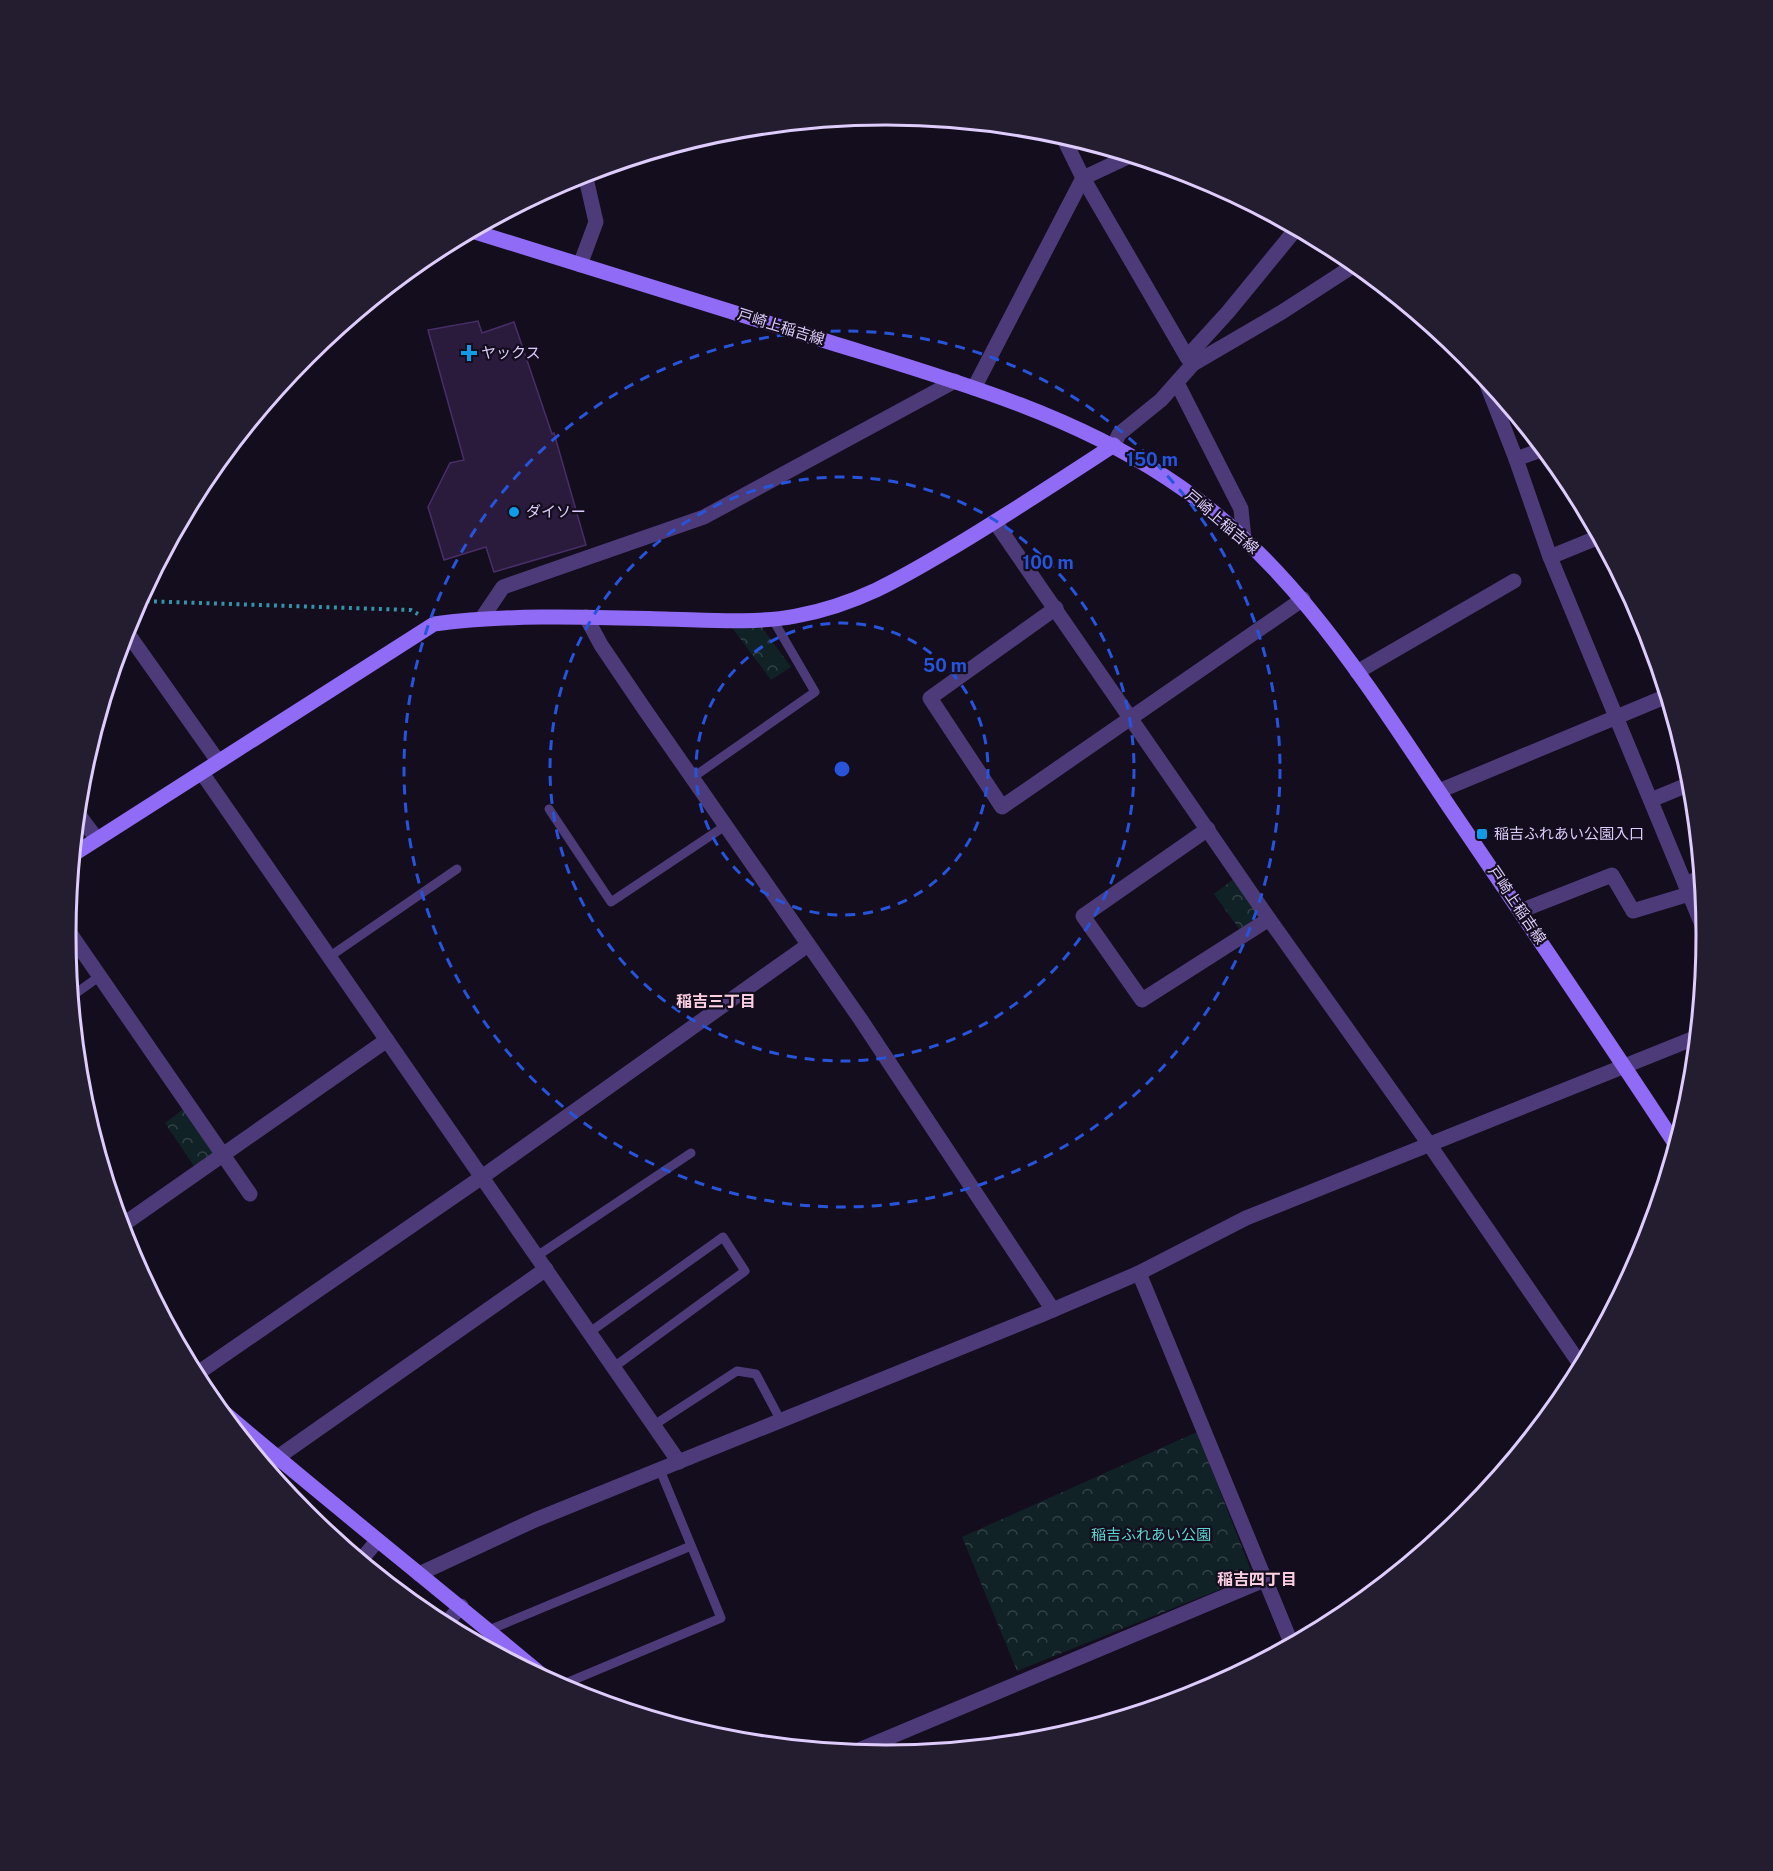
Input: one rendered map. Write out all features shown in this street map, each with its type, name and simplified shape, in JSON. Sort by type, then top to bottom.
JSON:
[{"type":"street","points":[[1068,146],[1083,178],[1190,360]]},
{"type":"street","points":[[974,388],[1083,178],[1121,160]]},
{"type":"street","points":[[580,265],[596,222],[587,183]]},
{"type":"street","name":"戸崎上稲吉線","points":[[482,234],[955,381],[1067,423],[1114,445],[1170,480],[1245,539],[1303,599],[1357,672],[1439,791],[1671,1137]]},
{"type":"street","points":[[81,849],[434,624],[482,618],[586,617],[738,621],[795,617],[845,604],[891,584],[995,522],[1114,445],[1119,434],[1161,400],[1177,383],[1190,360],[1292,234]]},
{"type":"street","points":[[1190,360],[1282,312],[1347,270]]},
{"type":"street","points":[[482,618],[503,587],[704,517],[955,381]]},
{"type":"street","points":[[1177,383],[1242,509],[1245,539]]},
{"type":"street","points":[[1493,399],[1550,557],[1696,909]]},
{"type":"street","points":[[1516,459],[1536,452]]},
{"type":"street","points":[[995,522],[1577,1358]]},
{"type":"street","points":[[1550,557],[1593,539]]},
{"type":"street","points":[[1357,672],[1514,581]]},
{"type":"street","points":[[1056,608],[930,698],[1002,807],[1303,599]]},
{"type":"street","points":[[586,617],[601,645],[861,1020],[1053,1310]]},
{"type":"street","points":[[132,640],[218,761]]},
{"type":"street","points":[[1439,791],[1661,698]]},
{"type":"street","points":[[202,773],[679,1462]]},
{"type":"street","points":[[1651,800],[1683,787]]},
{"type":"street","points":[[84,822],[97,839]]},
{"type":"street","points":[[1208,829],[1083,916],[1143,1000],[1269,919]]},
{"type":"street","points":[[1520,911],[1612,875],[1633,911],[1687,889],[1695,882]]},
{"type":"street","points":[[76,942],[250,1194]]},
{"type":"street","points":[[203,1370],[482,1177],[808,945]]},
{"type":"street","points":[[129,1221],[387,1040]]},
{"type":"street","points":[[419,1574],[535,1520],[1053,1310],[1138,1273],[1246,1218],[1690,1040]]},
{"type":"street","points":[[278,1457],[541,1262]]},
{"type":"street","points":[[1138,1273],[1289,1638]]},
{"type":"street","points":[[243,1427],[377,1541],[461,1606],[523,1659]]},
{"type":"street","points":[[365,1555],[377,1541]]},
{"type":"street","points":[[872,1745],[1264,1580]]},
{"type":"street","points":[[451,1618],[461,1606]]},
{"type":"lane","points":[[692,778],[815,692],[772,618]]},
{"type":"lane","points":[[549,809],[611,902],[726,826]]},
{"type":"lane","points":[[330,957],[457,869]]},
{"type":"lane","points":[[78,991],[100,976]]},
{"type":"lane","points":[[541,1262],[691,1153]]},
{"type":"lane","points":[[590,1332],[723,1237],[745,1271],[614,1367]]},
{"type":"lane","points":[[654,1425],[737,1371],[756,1374],[781,1421]]},
{"type":"lane","points":[[571,1681],[721,1618],[660,1470]]},
{"type":"lane","points":[[489,1630],[691,1546]]},
{"type":"path","points":[[149,601],[411,610],[434,624]]},
{"type":"green space","points":[[758,622],[791,667],[771,680],[730,625]]},
{"type":"green space","points":[[1235,878],[1260,914],[1240,930],[1214,894]]},
{"type":"green space","points":[[185,1108],[217,1154],[196,1169],[165,1123]]},
{"type":"green space","name":"稲吉ふれあい公園","points":[[1197,1432],[1253,1576],[1017,1671],[962,1537]]},
{"type":"building","points":[[478,321],[482,333],[514,322],[552,434],[554,433],[586,545],[494,572],[486,547],[444,560],[428,507],[450,463],[464,460],[428,330]]},
{"type":"place","name":"ヤックス","points":[[469,353]]},
{"type":"place","name":"ダイソー","points":[[514,512]]},
{"type":"place","name":"稲吉ふれあい公園入口","points":[[1482,834]]},
{"type":"district","name":"稲吉三丁目","points":[[716,1001]]},
{"type":"district","name":"稲吉四丁目","points":[[1257,1579]]}]
